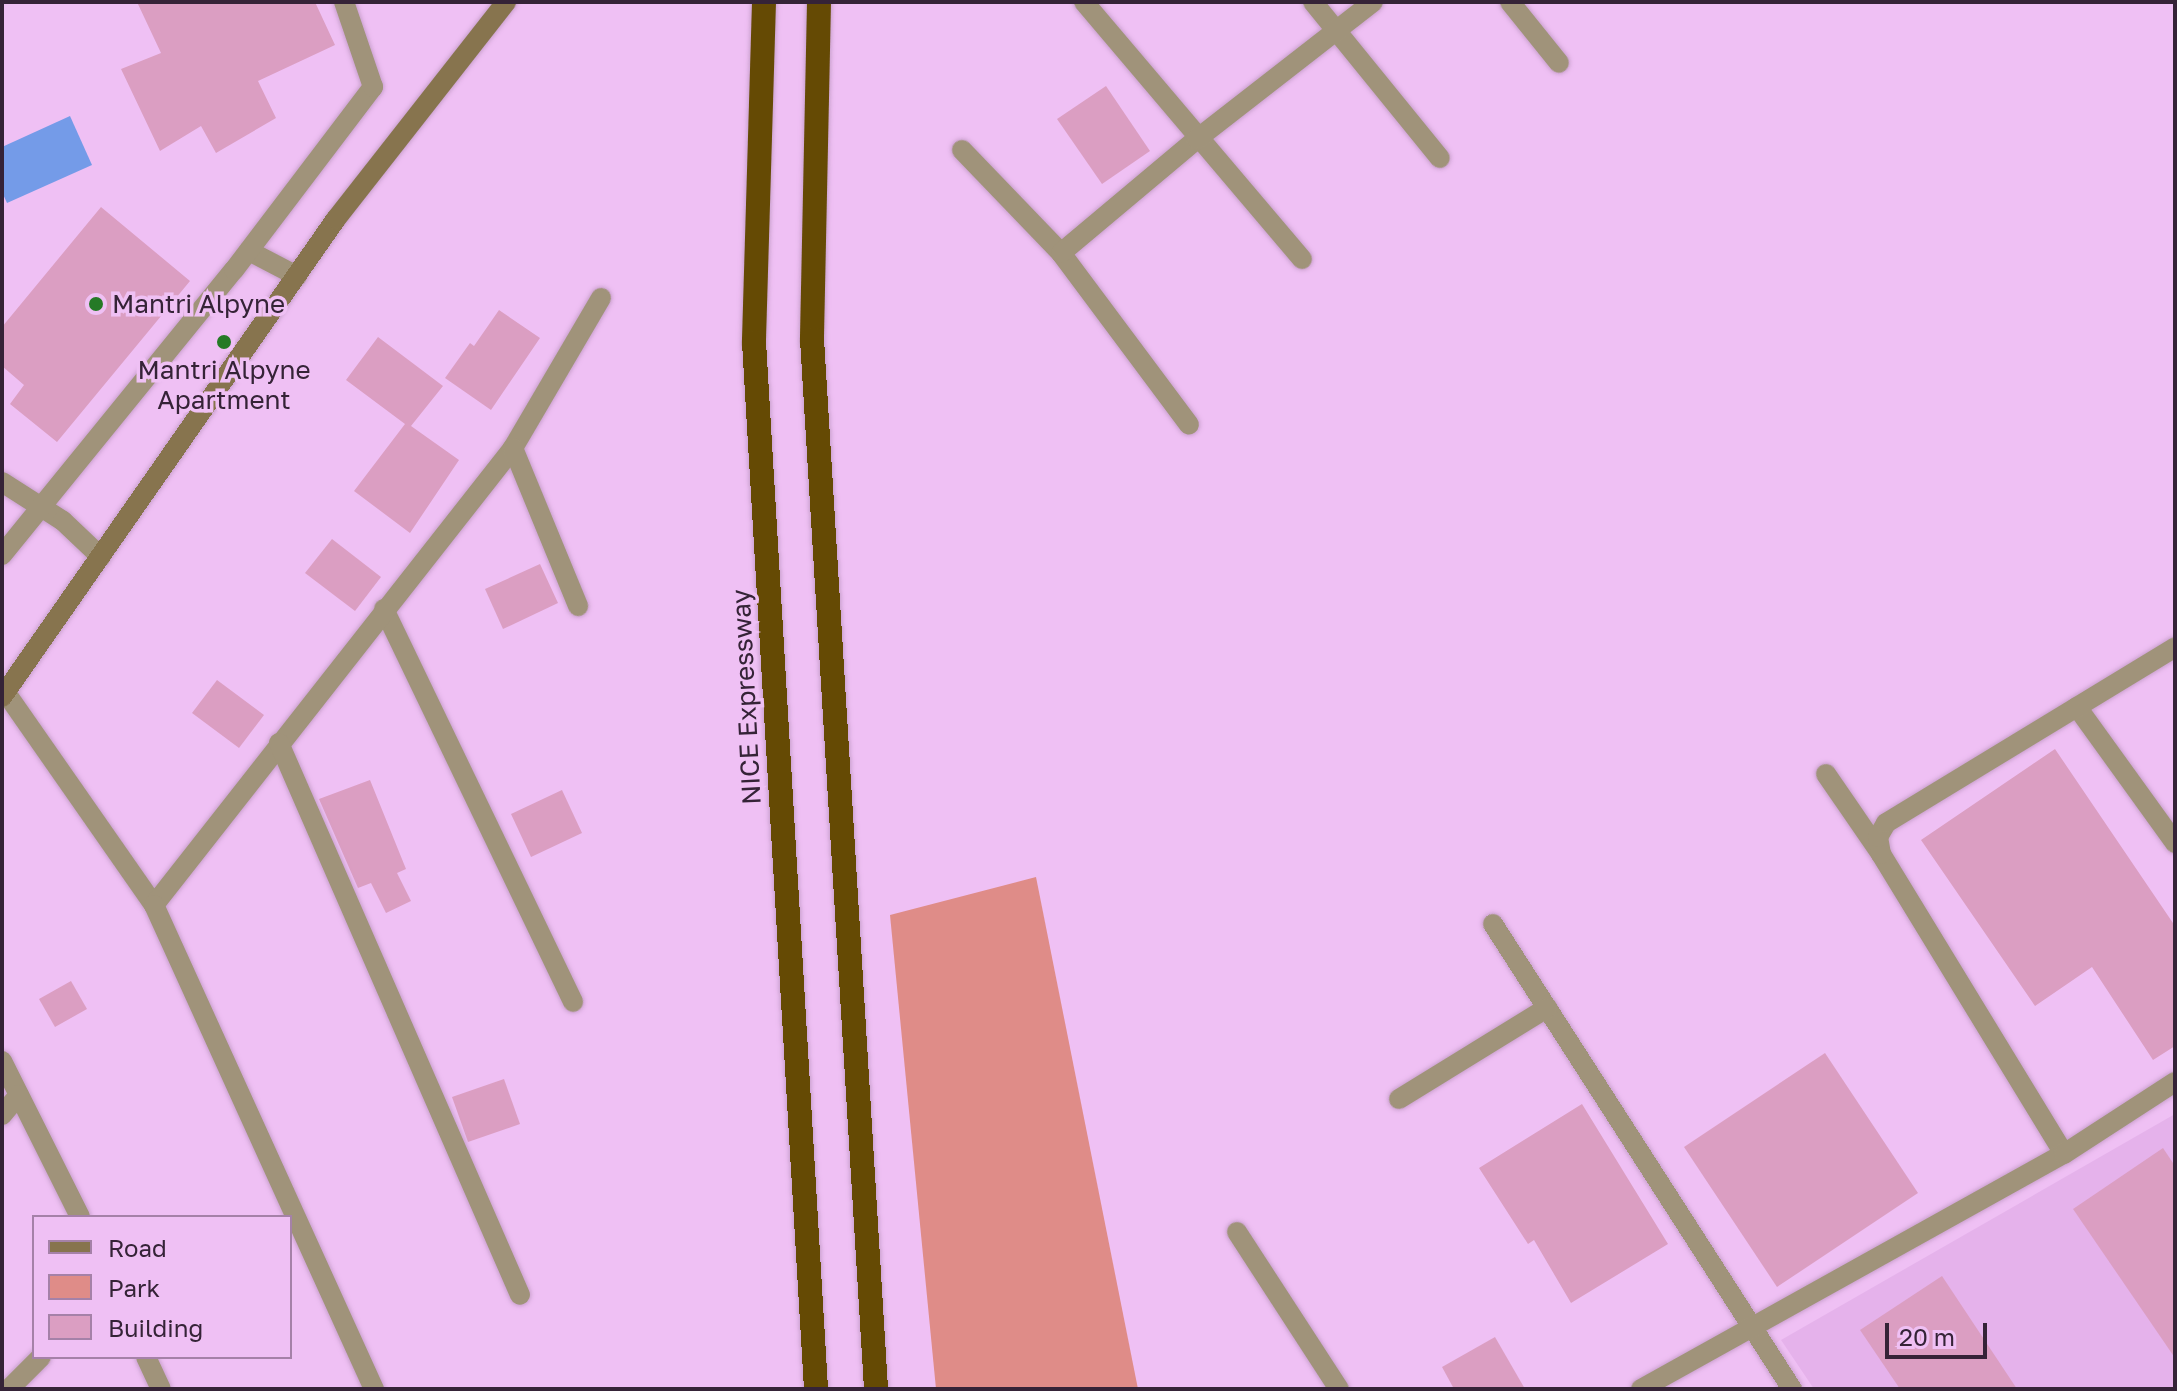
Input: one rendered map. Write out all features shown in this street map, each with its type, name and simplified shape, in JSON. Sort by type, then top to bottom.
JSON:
[{"type":"highway","name":"NICE Expressway","points":[[764,2],[754,342],[816,1389]]},
{"type":"highway","points":[[819,2],[812,339],[857,1126],[876,1389]]},
{"type":"main road","points":[[4,695],[395,140],[506,2]]},
{"type":"street","points":[[2,555],[249,251],[373,87],[344,2]]},
{"type":"street","points":[[1084,2],[1197,139],[1302,259]]},
{"type":"street","points":[[1313,2],[1440,158]]},
{"type":"street","points":[[1061,253],[1197,139],[1373,2]]},
{"type":"street","points":[[1510,2],[1559,63]]},
{"type":"street","points":[[962,150],[1061,253],[1189,425]]},
{"type":"street","points":[[249,251],[297,276]]},
{"type":"street","points":[[154,905],[513,448],[601,298]]},
{"type":"street","points":[[513,448],[578,606]]},
{"type":"street","points":[[2,482],[41,506],[101,557]]},
{"type":"street","points":[[384,609],[573,1002]]},
{"type":"street","points":[[1881,854],[1878,837],[1886,823],[2175,647]]},
{"type":"street","points":[[4,695],[154,905],[374,1389]]},
{"type":"street","points":[[2077,707],[2175,843]]},
{"type":"street","points":[[279,743],[520,1295]]},
{"type":"street","points":[[1826,774],[1881,854],[2064,1154]]},
{"type":"street","points":[[1493,924],[1792,1389]]},
{"type":"street","points":[[1399,1099],[1547,1008]]},
{"type":"street","points":[[2,1061],[79,1215]]},
{"type":"street","points":[[1641,1389],[2064,1154],[2175,1082]]},
{"type":"street","points":[[2,1115],[19,1095]]},
{"type":"street","points":[[1237,1232],[1339,1389]]},
{"type":"street","points":[[9,1389],[39,1359]]},
{"type":"street","points":[[147,1359],[161,1389]]},
{"type":"shaded area","points":[[2175,1114],[2175,1389],[1814,1389],[1781,1340]]},
{"type":"green space","points":[[1036,877],[1138,1389],[936,1389],[890,915]]},
{"type":"water","points":[[70,116],[92,165],[7,203],[2,192],[2,147]]},
{"type":"building","points":[[137,2],[315,2],[335,45],[258,81],[276,118],[216,153],[201,126],[160,151],[121,69],[161,53]]},
{"type":"building","points":[[1106,86],[1150,151],[1102,184],[1057,119]]},
{"type":"building","name":"Mantri Alpyne","points":[[101,207],[190,281],[57,442],[10,404],[24,385],[2,366],[2,327]]},
{"type":"building","points":[[499,310],[540,338],[491,410],[445,378],[470,343],[474,346]]},
{"type":"building","points":[[378,337],[443,386],[411,426],[459,460],[410,533],[354,491],[405,424],[346,380]]},
{"type":"building","points":[[332,539],[381,577],[355,611],[305,573]]},
{"type":"building","points":[[540,564],[558,603],[503,629],[485,589]]},
{"type":"building","points":[[217,680],[264,715],[239,748],[192,713]]},
{"type":"building","points":[[2055,749],[2175,926],[2175,1046],[2153,1060],[2092,967],[2035,1006],[1921,840]]},
{"type":"building","points":[[370,780],[406,869],[397,873],[411,901],[386,913],[371,883],[358,888],[319,799]]},
{"type":"building","points":[[562,790],[582,833],[531,857],[511,814]]},
{"type":"building","points":[[71,981],[87,1009],[55,1027],[39,999]]},
{"type":"building","points":[[1825,1053],[1918,1193],[1777,1287],[1684,1147]]},
{"type":"building","points":[[504,1079],[520,1124],[468,1142],[452,1097]]},
{"type":"building","points":[[1582,1104],[1668,1244],[1571,1303],[1534,1240],[1528,1244],[1479,1168]]},
{"type":"building","points":[[2163,1148],[2175,1166],[2175,1358],[2073,1209]]},
{"type":"building","points":[[1942,1276],[2017,1389],[1900,1389],[1860,1330]]},
{"type":"building","points":[[1495,1337],[1525,1389],[1454,1389],[1442,1367]]},
{"type":"place","name":"Mantri Alpyne","points":[[96,304]]},
{"type":"place","name":"Mantri Alpyne Apartment","points":[[224,342]]}]
